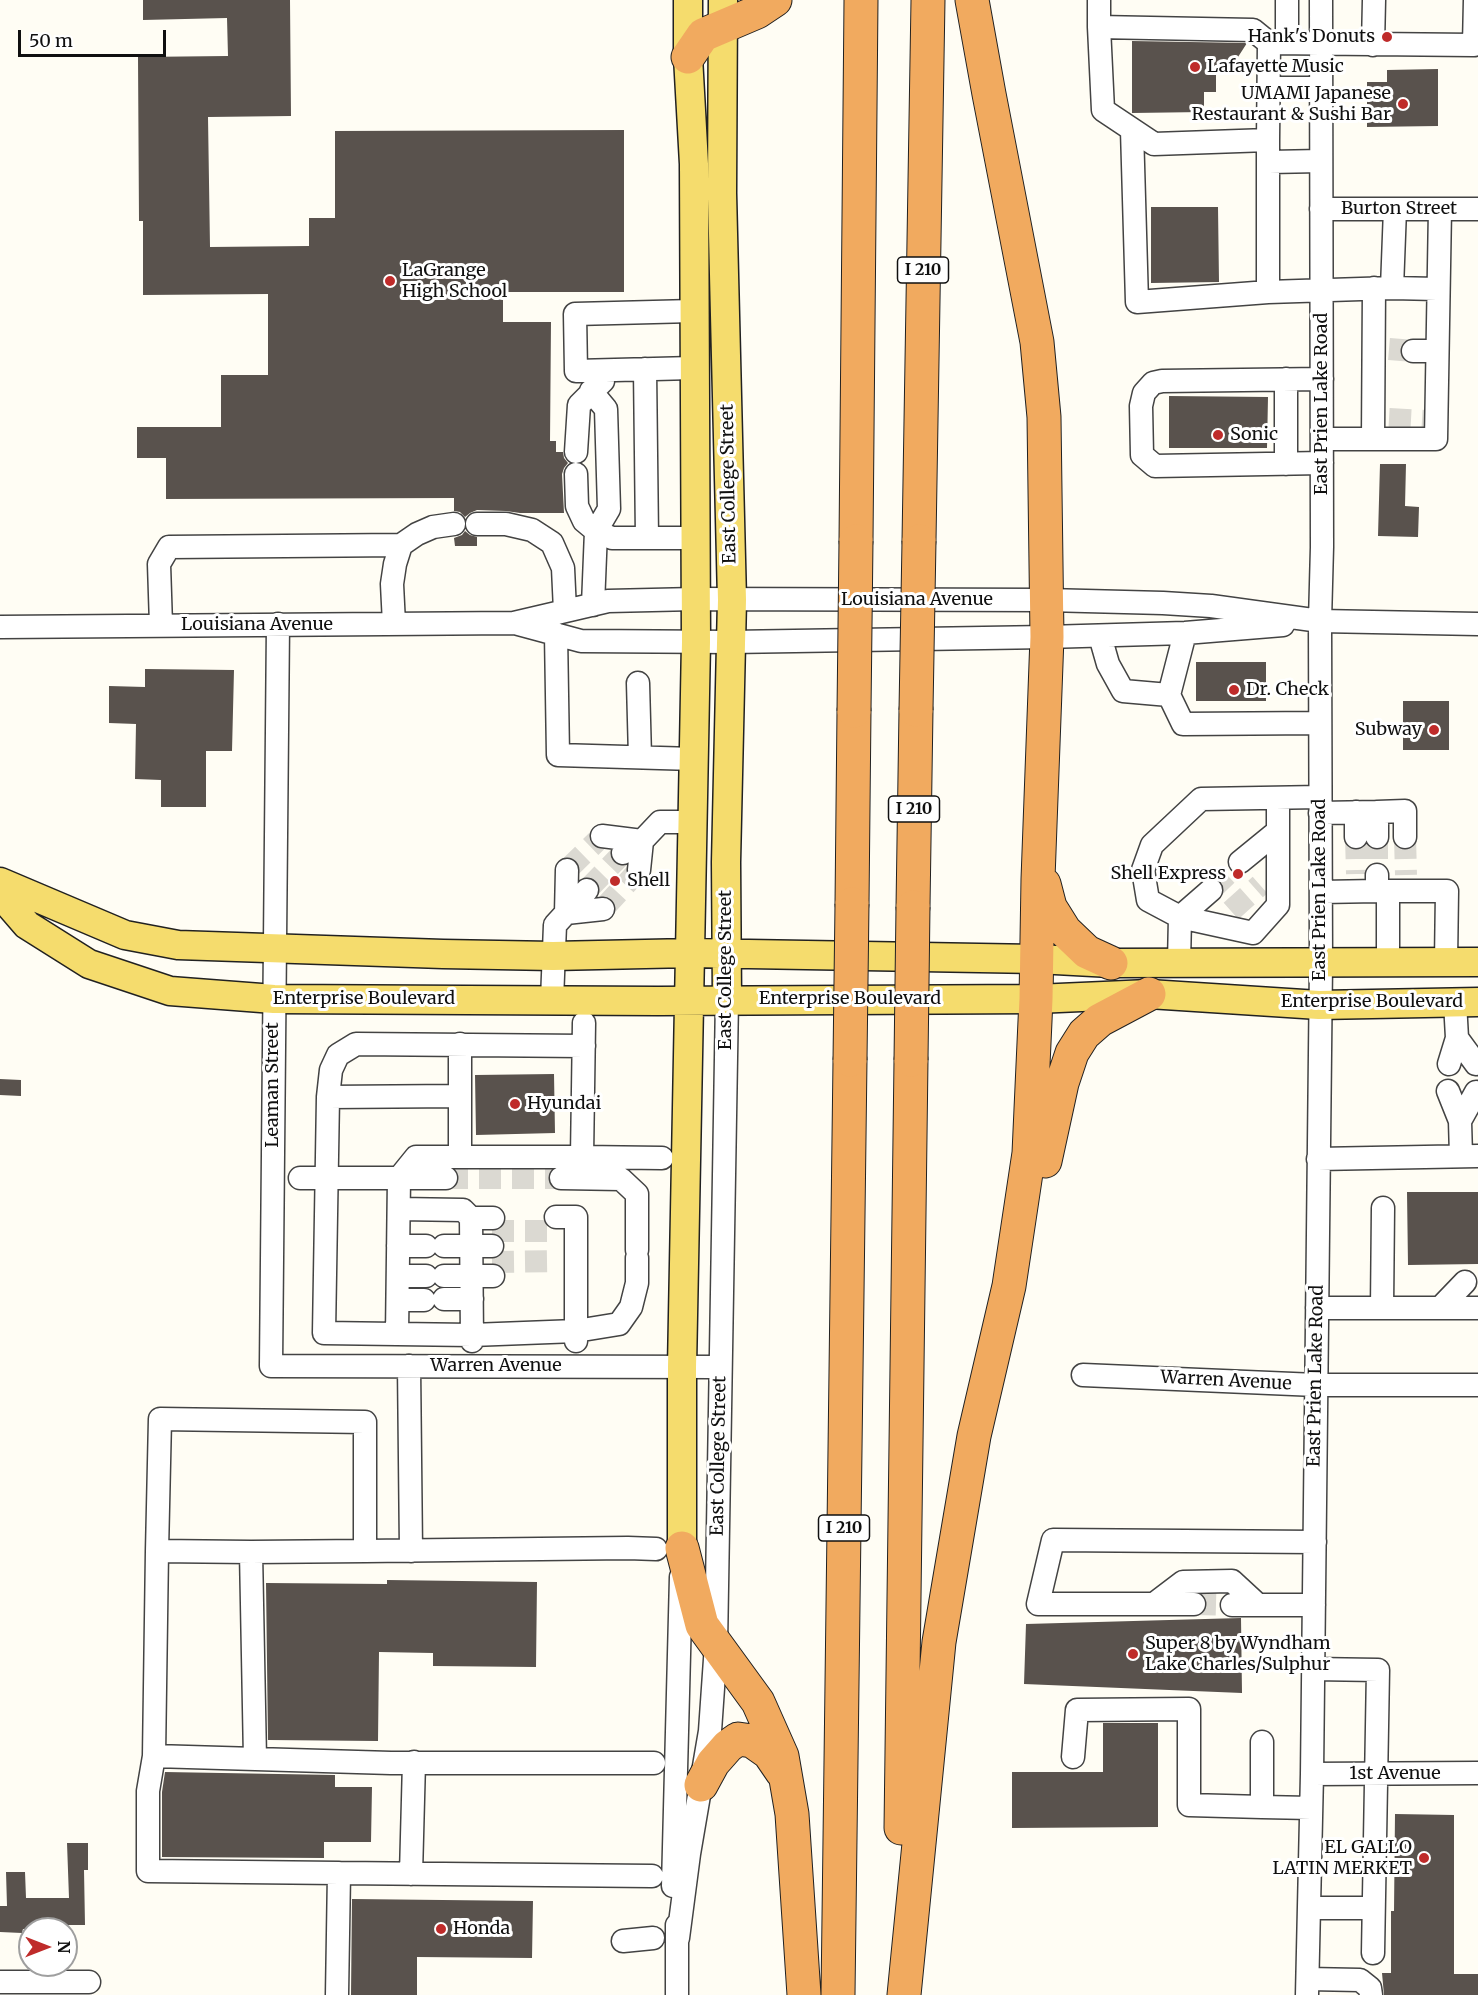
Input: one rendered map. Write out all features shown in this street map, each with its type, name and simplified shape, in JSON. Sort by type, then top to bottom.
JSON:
[{"type":"highway","points":[[688,57],[703,35],[723,13],[758,12],[775,0]]},
{"type":"highway","name":"I 210","points":[[838,1995],[861,0]]},
{"type":"highway","name":"I 210","points":[[902,1995],[911,1060],[928,0]]},
{"type":"highway","points":[[902,1995],[939,1642],[974,1436],[1009,1286],[1029,1153],[1036,999],[1047,637],[1044,417],[1037,342],[972,0]]},
{"type":"highway","points":[[1039,855],[1050,907],[1058,920],[1077,944],[1111,963]]},
{"type":"highway","points":[[1009,1286],[1034,1208],[1062,1083],[1072,1053],[1084,1034],[1100,1020],[1149,994]]},
{"type":"highway","points":[[669,1548],[702,1625],[758,1702],[782,1756],[792,1814],[804,1995]]},
{"type":"highway","points":[[701,1785],[713,1763],[728,1746],[738,1739],[752,1741],[769,1753],[787,1779]]},
{"type":"main road","name":"East College Street","points":[[669,1548],[682,1366],[696,642],[693,368],[694,164],[688,57],[688,0]]},
{"type":"main road","name":"East College Street","points":[[723,13],[722,194],[732,600],[726,862],[727,999]]},
{"type":"main road","points":[[0,882],[125,935],[178,945],[553,956],[691,953],[1037,959],[1111,963],[1478,962]]},
{"type":"main road","name":"Enterprise Boulevard","points":[[0,894],[27,925],[89,964],[170,991],[274,999],[1036,999],[1149,994],[1319,1005],[1466,1002]]},
{"type":"street","points":[[1099,0],[1103,110],[1155,144],[1269,151],[1321,161]]},
{"type":"street","points":[[1268,292],[1269,88],[1287,0]]},
{"type":"street","name":"East Prien Lake Road","points":[[1307,1987],[1312,1774],[1321,963],[1321,0]]},
{"type":"street","points":[[1373,45],[1374,0]]},
{"type":"street","points":[[1099,27],[1253,30],[1278,43],[1474,45],[1475,0]]},
{"type":"street","points":[[1269,88],[1321,88]]},
{"type":"street","points":[[1132,130],[1137,302],[1268,292],[1383,288],[1437,289]]},
{"type":"street","name":"Burton Street","points":[[1321,209],[1478,209]]},
{"type":"street","points":[[1378,426],[1383,288],[1395,209]]},
{"type":"street","points":[[1322,439],[1378,426],[1436,439],[1431,420],[1437,351],[1440,209]]},
{"type":"street","points":[[693,311],[575,314],[576,372],[693,368]]},
{"type":"street","points":[[1413,351],[1437,351]]},
{"type":"street","points":[[645,369],[647,538]]},
{"type":"street","points":[[615,370],[579,405],[576,463],[578,506],[584,521],[596,531],[612,538],[694,538]]},
{"type":"street","points":[[1286,379],[1286,464]]},
{"type":"street","points":[[1322,379],[1162,381],[1153,383],[1144,393],[1141,406],[1142,455],[1155,466],[1322,463]]},
{"type":"street","points":[[591,391],[606,409],[609,509],[596,531],[593,605]]},
{"type":"street","points":[[161,625],[159,564],[169,547],[401,545],[433,527],[454,524]]},
{"type":"street","points":[[477,524],[506,524],[531,530],[552,543],[563,568],[565,611]]},
{"type":"street","points":[[394,624],[392,584],[394,564],[401,545]]},
{"type":"street","name":"Louisiana Avenue","points":[[0,627],[514,623],[608,601],[695,599],[1047,600],[1211,606],[1320,621]]},
{"type":"street","name":"Louisiana Avenue","points":[[514,623],[581,640],[696,642],[1100,636],[1185,633],[1320,621],[1478,624]]},
{"type":"street","name":"Leaman Street","points":[[271,1366],[278,624]]},
{"type":"street","points":[[1185,633],[1169,695],[1183,723],[1320,723]]},
{"type":"street","points":[[556,634],[558,755],[694,759]]},
{"type":"street","points":[[1100,636],[1108,664],[1123,691],[1169,695]]},
{"type":"street","points":[[638,683],[640,757]]},
{"type":"street","points":[[1278,798],[1278,905],[1253,933],[1223,917],[1180,917],[1148,900],[1143,870],[1152,845],[1202,799],[1278,798],[1367,812],[1405,811],[1405,837]]},
{"type":"street","points":[[1367,812],[1367,837]]},
{"type":"street","points":[[632,847],[660,822],[693,822]]},
{"type":"street","points":[[1240,862],[1278,831]]},
{"type":"street","points":[[602,836],[632,847]]},
{"type":"street","points":[[632,847],[639,870]]},
{"type":"street","points":[[1260,885],[1278,868]]},
{"type":"street","points":[[566,913],[567,870]]},
{"type":"street","points":[[1381,884],[1388,962]]},
{"type":"street","points":[[1321,892],[1381,884],[1447,891],[1446,962]]},
{"type":"street","points":[[552,1000],[555,925],[587,890]]},
{"type":"street","points":[[1179,963],[1180,917],[1211,890]]},
{"type":"street","points":[[566,913],[603,909]]},
{"type":"street","name":"East College Street","points":[[678,1938],[710,1731],[716,1645],[727,999]]},
{"type":"street","points":[[1449,1064],[1466,1002]]},
{"type":"street","points":[[582,1157],[584,1023]]},
{"type":"street","points":[[1457,1038],[1476,1064]]},
{"type":"street","points":[[561,1178],[621,1179],[637,1194],[637,1283],[631,1307],[619,1324],[576,1336],[472,1338],[397,1334],[324,1334],[328,1097],[330,1070],[338,1055],[356,1044],[584,1046]]},
{"type":"street","points":[[460,1044],[460,1157]]},
{"type":"street","points":[[1318,1159],[1469,1156],[1460,1121],[1448,1091]]},
{"type":"street","points":[[1460,1121],[1476,1092]]},
{"type":"street","points":[[328,1097],[460,1095]]},
{"type":"street","points":[[397,1334],[399,1178],[416,1157],[662,1158]]},
{"type":"street","points":[[300,1178],[446,1178]]},
{"type":"street","points":[[1382,1308],[1383,1208]]},
{"type":"street","points":[[399,1209],[463,1210],[482,1246],[472,1299],[472,1338]]},
{"type":"street","points":[[398,1246],[482,1246]]},
{"type":"street","points":[[398,1276],[435,1276],[482,1246]]},
{"type":"street","points":[[565,1249],[576,1336]]},
{"type":"street","points":[[1440,1308],[1465,1282]]},
{"type":"street","points":[[398,1300],[472,1299]]},
{"type":"street","points":[[1317,1308],[1478,1308]]},
{"type":"street","name":"Warren Avenue","points":[[271,1366],[720,1367]]},
{"type":"street","points":[[409,1366],[411,1551]]},
{"type":"street","name":"Warren Avenue","points":[[1083,1374],[1316,1385],[1478,1386]]},
{"type":"street","points":[[365,1551],[365,1422],[160,1419],[154,1756],[148,1791],[148,1871],[652,1876]]},
{"type":"street","points":[[1194,1604],[1038,1604],[1053,1540],[1315,1542]]},
{"type":"street","points":[[158,1551],[669,1548]]},
{"type":"street","name":"East College Street","points":[[669,1548],[672,1875],[678,1938],[677,1995]]},
{"type":"street","points":[[251,1552],[255,1759]]},
{"type":"street","points":[[1154,1604],[1183,1582],[1232,1581],[1258,1605]]},
{"type":"street","points":[[1232,1605],[1314,1605]]},
{"type":"street","points":[[1313,1669],[1378,1670],[1373,1953]]},
{"type":"street","points":[[1073,1757],[1077,1710],[1189,1709],[1189,1805],[1311,1808]]},
{"type":"street","points":[[1262,1742],[1262,1807]]},
{"type":"street","points":[[154,1756],[414,1762],[654,1763]]},
{"type":"street","points":[[411,1874],[414,1762]]},
{"type":"street","name":"1st Avenue","points":[[1312,1774],[1478,1773]]},
{"type":"street","points":[[337,1995],[339,1873]]},
{"type":"street","points":[[1309,1908],[1373,1908]]},
{"type":"street","points":[[623,1941],[653,1938]]},
{"type":"street","points":[[1307,1987],[1360,1980],[1370,1988],[1371,1995]]},
{"type":"street","points":[[0,1982],[89,1982]]},
{"type":"building","points":[[143,0],[290,0],[291,116],[208,117],[210,247],[309,246],[309,218],[335,218],[335,131],[624,130],[624,292],[503,292],[503,322],[551,322],[550,441],[556,441],[556,452],[563,452],[568,463],[562,474],[564,513],[477,510],[465,517],[460,512],[454,511],[454,498],[166,499],[166,458],[137,458],[137,427],[221,427],[221,375],[268,375],[268,294],[143,295],[143,221],[139,221],[138,57],[228,56],[227,18],[143,20]]},
{"type":"building","points":[[1132,41],[1247,43],[1229,71],[1216,71],[1216,92],[1204,92],[1204,112],[1132,113]]},
{"type":"building","name":"UMAMI Japanese Restaurant & Sushi Bar","points":[[1438,69],[1438,126],[1367,127],[1367,82],[1387,82],[1387,70]]},
{"type":"building","points":[[1151,207],[1218,207],[1219,282],[1151,283]]},
{"type":"building","points":[[1169,396],[1268,397],[1267,448],[1169,448]]},
{"type":"building","points":[[1380,464],[1406,464],[1405,506],[1419,507],[1418,537],[1378,536]]},
{"type":"building","points":[[465,531],[477,537],[477,546],[455,546],[454,538]]},
{"type":"building","points":[[1196,662],[1266,662],[1266,701],[1196,701]]},
{"type":"building","points":[[145,669],[234,670],[232,751],[206,751],[206,807],[161,807],[161,780],[135,779],[136,724],[109,723],[109,686],[145,687]]},
{"type":"building","points":[[1403,701],[1449,701],[1449,750],[1403,750]]},
{"type":"building","name":"Hyundai","points":[[554,1074],[555,1133],[476,1135],[475,1075]]},
{"type":"building","points":[[0,1079],[21,1080],[21,1096],[0,1095]]},
{"type":"building","points":[[1407,1192],[1478,1192],[1478,1264],[1408,1265]]},
{"type":"building","points":[[387,1580],[537,1582],[536,1667],[433,1666],[433,1653],[379,1652],[378,1741],[268,1740],[266,1583],[387,1584]]},
{"type":"building","name":"Super 8 by Wyndham Lake Charles/Sulphur","points":[[1241,1618],[1242,1693],[1024,1684],[1026,1624]]},
{"type":"building","points":[[1103,1723],[1158,1723],[1158,1827],[1012,1828],[1012,1772],[1103,1772]]},
{"type":"building","points":[[165,1772],[335,1775],[335,1787],[372,1787],[371,1842],[324,1842],[324,1858],[162,1857],[162,1792]]},
{"type":"building","points":[[1395,1814],[1454,1815],[1454,1974],[1478,1974],[1478,1995],[1384,1995],[1382,1973],[1391,1973]]},
{"type":"building","points":[[67,1843],[88,1843],[88,1870],[84,1870],[85,1925],[78,1925],[78,1917],[18,1917],[18,1933],[0,1932],[0,1906],[7,1906],[6,1872],[25,1872],[26,1898],[69,1898]]},
{"type":"building","name":"Honda","points":[[352,1899],[533,1901],[532,1958],[417,1957],[417,1995],[351,1995]]},
{"type":"tunnel","points":[[1389,349],[1413,351]]},
{"type":"tunnel","points":[[1389,419],[1425,421]]},
{"type":"tunnel","points":[[567,870],[602,836]]},
{"type":"tunnel","points":[[1356,837],[1357,874]]},
{"type":"tunnel","points":[[1377,837],[1377,875]]},
{"type":"tunnel","points":[[1405,837],[1406,875]]},
{"type":"tunnel","points":[[587,890],[623,853]]},
{"type":"tunnel","points":[[1211,890],[1240,862]]},
{"type":"tunnel","points":[[603,909],[639,870]]},
{"type":"tunnel","points":[[1231,911],[1260,885]]},
{"type":"tunnel","points":[[446,1178],[561,1178]]},
{"type":"tunnel","points":[[492,1231],[556,1231]]},
{"type":"tunnel","points":[[492,1262],[556,1261]]},
{"type":"tunnel","points":[[1194,1604],[1232,1605]]},
{"type":"place","name":"Hank's Donuts","points":[[1387,37]]},
{"type":"place","name":"Lafayette Music","points":[[1195,67]]},
{"type":"place","name":"UMAMI Japanese Restaurant & Sushi Bar","points":[[1403,104]]},
{"type":"place","name":"LaGrange High School","points":[[390,281]]},
{"type":"place","name":"Sonic","points":[[1218,435]]},
{"type":"place","name":"Dr. Check","points":[[1234,690]]},
{"type":"place","name":"Subway","points":[[1434,730]]},
{"type":"place","name":"Shell Express","points":[[1238,874]]},
{"type":"place","name":"Shell","points":[[615,881]]},
{"type":"place","name":"Hyundai","points":[[515,1104]]},
{"type":"place","name":"Super 8 by Wyndham Lake Charles/Sulphur","points":[[1133,1654]]},
{"type":"place","name":"EL GALLO LATIN MERKET","points":[[1424,1858]]},
{"type":"place","name":"Honda","points":[[441,1929]]}]
